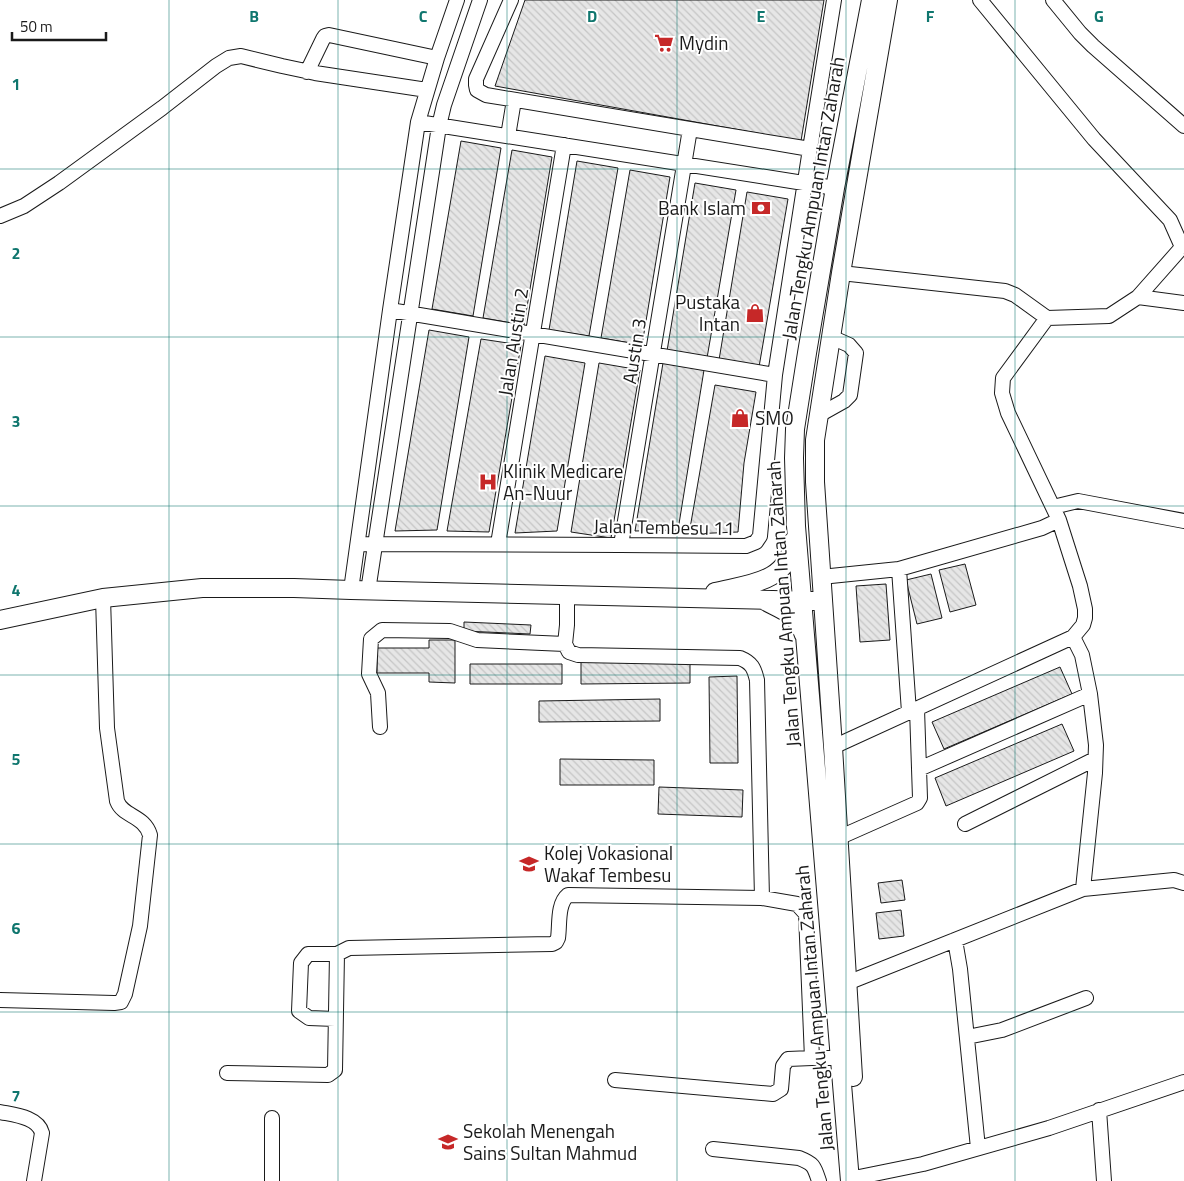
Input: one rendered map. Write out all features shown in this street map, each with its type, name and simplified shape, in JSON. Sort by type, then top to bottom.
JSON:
[{"type":"main road","name":"Jalan Tengku Ampuan Intan Zaharah","points":[[854,1179],[840,984],[802,600],[796,526],[794,458],[795,429],[807,353],[835,188],[871,0]]},
{"type":"main road","name":"Jalan Tengku Ampuan Intan Zaharah","points":[[854,1179],[840,1058],[838,838],[815,482],[815,440],[841,273],[888,0]]},
{"type":"main road","points":[[690,598],[774,576],[788,562],[793,549],[796,526]]},
{"type":"main road","points":[[0,620],[103,598],[202,588],[294,588],[824,601]]},
{"type":"main road","points":[[763,599],[792,615],[800,625],[806,643]]},
{"type":"street","points":[[360,590],[358,544],[418,122],[457,0]]},
{"type":"street","points":[[360,590],[376,544],[439,126],[444,105],[480,0]]},
{"type":"street","points":[[512,0],[476,79],[477,90],[486,95],[810,149]]},
{"type":"street","name":"Jalan Tembesu 11","points":[[358,544],[746,546],[756,542],[760,536],[775,375],[834,0]]},
{"type":"street","points":[[841,273],[1005,291],[1015,295],[1047,318],[1110,316],[1138,298],[1183,246],[1170,220],[1094,139],[980,0]]},
{"type":"street","points":[[1059,3],[1080,32],[1093,46],[1184,126]]},
{"type":"street","points":[[307,72],[323,38],[329,35],[437,58]]},
{"type":"street","points":[[0,216],[24,206],[59,183],[216,66],[230,58],[241,56],[307,72],[427,90]]},
{"type":"street","points":[[508,136],[514,100]]},
{"type":"street","points":[[418,122],[835,188]]},
{"type":"street","name":"Austin 3","points":[[621,545],[690,129]]},
{"type":"street","name":"Jalan Austin 2","points":[[498,544],[564,145]]},
{"type":"street","points":[[1138,298],[1184,303]]},
{"type":"street","points":[[390,310],[775,375]]},
{"type":"street","points":[[833,747],[1073,637],[1083,625],[1085,609],[1080,586],[1060,520],[1008,412],[1002,393],[1003,378],[1047,318]]},
{"type":"street","points":[[819,415],[844,401],[850,395],[856,353],[849,345],[831,337]]},
{"type":"street","points":[[1053,507],[1078,501],[1184,521]]},
{"type":"street","points":[[822,577],[899,569],[1042,528],[1060,520]]},
{"type":"street","points":[[838,838],[916,803],[920,798],[919,769],[899,569]]},
{"type":"street","points":[[567,595],[565,644],[568,652],[578,655],[740,658],[747,661],[754,669],[757,680],[762,898]]},
{"type":"street","points":[[0,1000],[114,1003],[121,1002],[125,994],[140,926],[150,835],[149,830],[142,822],[120,808],[117,801],[107,728],[103,598]]},
{"type":"street","points":[[380,727],[378,693],[369,674],[371,638],[382,630],[450,632],[477,640],[565,644]]},
{"type":"street","points":[[1073,637],[1082,655],[1090,694],[1096,745],[1083,889]]},
{"type":"street","points":[[919,769],[1090,694]]},
{"type":"street","points":[[965,824],[1095,759]]},
{"type":"street","points":[[840,984],[1083,889],[1174,880],[1184,884]]},
{"type":"street","points":[[335,1019],[309,1018],[299,1010],[301,963],[308,954],[337,954],[349,948],[552,944],[558,938],[561,905],[568,895],[762,898],[797,904],[806,914],[812,1058]]},
{"type":"street","points":[[955,940],[968,1037],[978,1148]]},
{"type":"street","points":[[227,1074],[328,1075],[335,1070],[337,954]]},
{"type":"street","points":[[968,1037],[1002,1030],[1086,998]]},
{"type":"street","points":[[615,1080],[773,1094],[781,1089],[783,1066],[788,1058],[840,1058]]},
{"type":"street","points":[[854,1179],[922,1164],[1049,1128],[1184,1082]]},
{"type":"street","points":[[1099,1110],[1104,1181]]},
{"type":"street","points":[[0,1112],[29,1119],[42,1133],[34,1181]]},
{"type":"street","points":[[272,1118],[272,1181]]},
{"type":"street","points":[[713,1149],[798,1158],[809,1162],[814,1167],[819,1181]]},
{"type":"building","name":"Mydin","points":[[525,0],[824,0],[801,141],[495,86]]},
{"type":"building","points":[[461,141],[501,148],[473,316],[432,309]]},
{"type":"building","points":[[512,150],[552,157],[524,325],[483,318]]},
{"type":"building","points":[[577,161],[618,168],[589,336],[549,330]]},
{"type":"building","points":[[630,170],[670,177],[642,345],[601,338]]},
{"type":"building","points":[[695,183],[736,190],[707,358],[667,351]]},
{"type":"building","points":[[747,192],[788,199],[759,367],[719,360]]},
{"type":"building","points":[[429,330],[469,337],[437,530],[395,531]]},
{"type":"building","points":[[481,339],[521,345],[489,532],[447,531]]},
{"type":"building","points":[[545,356],[585,363],[557,531],[515,533]]},
{"type":"building","points":[[599,363],[640,370],[611,538],[571,532]]},
{"type":"building","points":[[663,363],[704,370],[678,530],[635,531]]},
{"type":"building","points":[[715,385],[756,392],[744,463],[738,532],[689,534]]},
{"type":"building","points":[[965,564],[976,605],[950,612],[939,570]]},
{"type":"building","points":[[931,574],[942,618],[917,624],[906,580]]},
{"type":"building","points":[[886,584],[890,640],[860,642],[856,586]]},
{"type":"building","points":[[464,622],[531,625],[530,634],[464,631]]},
{"type":"building","points":[[429,640],[455,640],[455,683],[429,682],[429,673],[377,673],[377,648],[429,648]]},
{"type":"building","points":[[690,660],[690,683],[581,684],[581,661]]},
{"type":"building","points":[[470,664],[562,664],[562,684],[470,684]]},
{"type":"building","points":[[1060,667],[1072,694],[944,749],[932,722]]},
{"type":"building","points":[[737,676],[738,763],[710,763],[709,677]]},
{"type":"building","points":[[660,699],[660,721],[539,722],[539,701]]},
{"type":"building","points":[[1062,724],[1074,751],[946,806],[935,778]]},
{"type":"building","points":[[560,759],[654,760],[654,785],[560,785]]},
{"type":"building","points":[[659,787],[743,790],[742,817],[658,814]]},
{"type":"building","points":[[902,880],[905,900],[881,903],[878,883]]},
{"type":"building","points":[[901,910],[904,936],[879,939],[876,913]]},
{"type":"place","name":"Mydin","points":[[664,43]]},
{"type":"place","name":"Bank Islam","points":[[761,208]]},
{"type":"place","name":"Pustaka Intan","points":[[755,313]]},
{"type":"place","name":"SMO","points":[[740,418]]},
{"type":"place","name":"Klinik Medicare An-Nuur","points":[[488,482]]},
{"type":"place","name":"Kolej Vokasional Wakaf Tembesu","points":[[529,864]]},
{"type":"place","name":"Sekolah Menengah Sains Sultan Mahmud","points":[[448,1142]]}]
